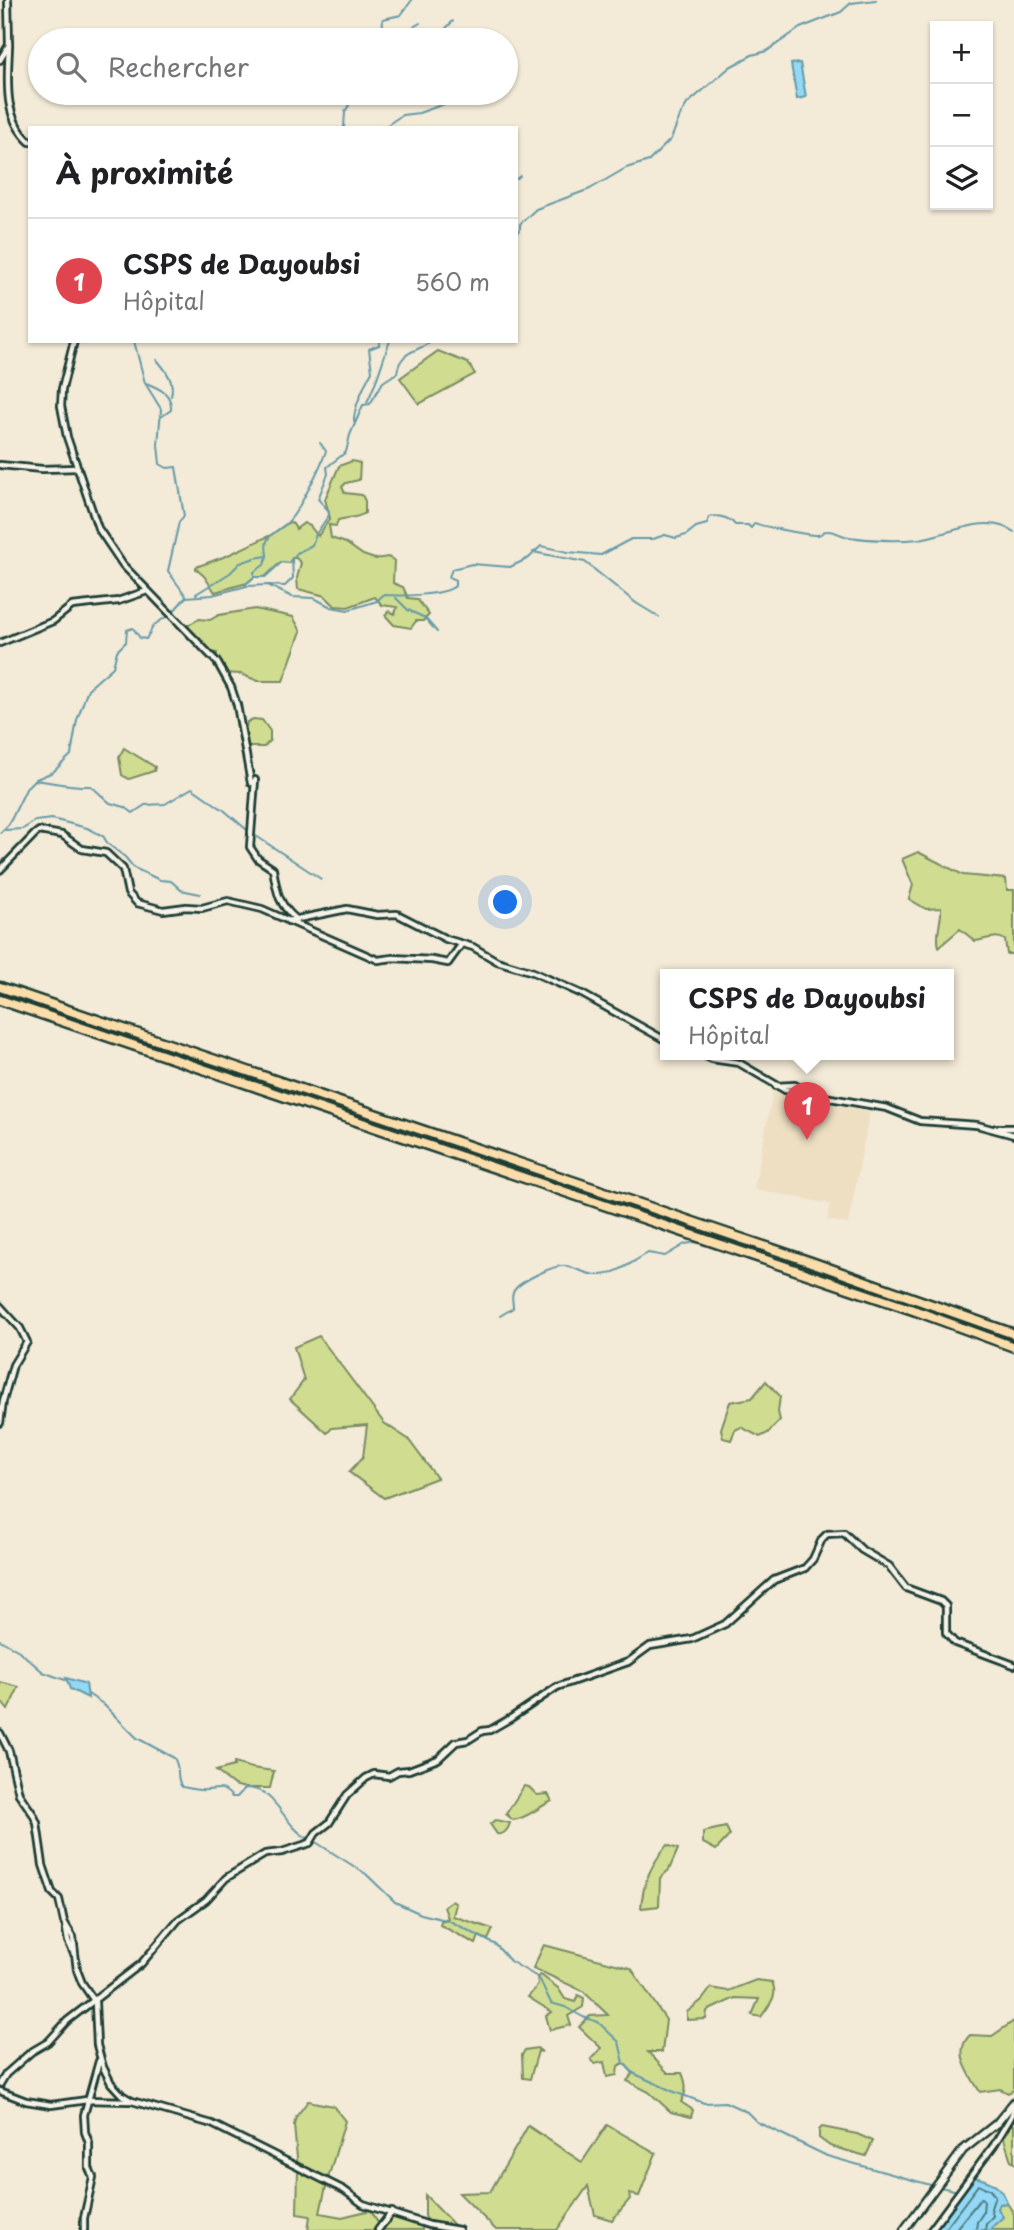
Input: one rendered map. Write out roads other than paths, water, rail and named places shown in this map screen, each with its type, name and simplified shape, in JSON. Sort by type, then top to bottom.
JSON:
[{"type":"highway","points":[[0,987],[1014,1334]]},
{"type":"highway","points":[[0,1000],[904,1307],[1014,1347]]},
{"type":"street","points":[[8,0],[10,110],[17,128],[28,140]]},
{"type":"street","points":[[0,60],[9,45]]},
{"type":"street","points":[[74,343],[62,389],[61,406],[67,437],[98,528],[147,591],[217,662],[231,687],[253,781],[250,848],[258,859],[273,869],[276,890],[283,907],[303,928]]},
{"type":"street","points":[[0,465],[42,469],[78,468]]},
{"type":"street","points":[[0,643],[53,621],[72,607],[118,601],[147,591]]},
{"type":"street","points":[[0,870],[36,833],[46,831],[62,835],[82,849],[106,853],[123,869],[128,893],[137,903],[163,910],[202,908],[228,901],[262,909],[377,960],[393,958],[448,963],[461,945]]},
{"type":"street","points":[[286,920],[347,909],[377,915],[397,914],[461,945],[473,947],[497,961],[533,972],[582,994],[660,1037]]},
{"type":"street","points":[[717,1060],[739,1063],[776,1086],[795,1085],[814,1096],[887,1108],[920,1121],[1014,1128]]},
{"type":"street","points":[[991,1128],[1014,1135]]},
{"type":"street","points":[[0,1306],[15,1322],[27,1342],[13,1365],[0,1423]]},
{"type":"street","points":[[0,2084],[6,2074],[31,2052],[48,2042],[67,2021],[141,1964],[178,1920],[206,1899],[226,1878],[265,1854],[310,1843],[316,1833],[329,1823],[347,1795],[366,1778],[374,1774],[388,1776],[438,1759],[457,1742],[490,1730],[557,1687],[628,1662],[650,1646],[691,1639],[725,1624],[774,1580],[805,1568],[813,1559],[822,1539],[831,1533],[844,1533],[862,1550],[889,1566],[905,1588],[941,1601],[948,1613],[946,1628],[950,1639],[1014,1665]]},
{"type":"street","points":[[0,1733],[9,1751],[19,1794],[37,1823],[43,1865],[73,1937],[77,1970],[95,2002],[100,2058],[111,2083],[132,2101]]},
{"type":"street","points":[[84,2230],[93,2177],[89,2168],[89,2143],[84,2123],[87,2100],[100,2058]]},
{"type":"street","points":[[0,2091],[26,2101],[51,2105],[87,2100],[132,2101],[212,2124],[344,2190],[363,2204],[429,2225],[459,2230]]},
{"type":"street","points":[[904,2230],[963,2150],[997,2123],[1014,2102]]},
{"type":"street","points":[[931,2230],[993,2145],[1014,2109]]},
{"type":"street","points":[[378,2230],[392,2212]]},
{"type":"water","points":[[800,63],[806,97],[797,99],[791,64]]},
{"type":"water","points":[[66,1678],[86,1684],[88,1698],[70,1689]]},
{"type":"water","points":[[974,2177],[990,2182],[1002,2192],[1007,2203],[999,2204],[998,2209],[1003,2217],[992,2227],[993,2230],[935,2230]]},
{"type":"waterway","points":[[383,28],[383,19],[401,15],[412,0]]},
{"type":"waterway","points":[[518,232],[520,224],[536,209],[590,189],[626,168],[649,161],[671,139],[687,104],[730,67],[752,55],[767,51],[800,28],[841,12],[851,3],[876,0]]},
{"type":"waterway","points":[[446,28],[453,21]]},
{"type":"waterway","points":[[412,28],[420,23]]},
{"type":"waterway","points":[[344,126],[345,112],[349,105]]},
{"type":"waterway","points":[[386,126],[402,115],[419,113],[441,105]]},
{"type":"waterway","points":[[135,343],[145,383],[161,409],[158,445],[160,464],[167,468],[176,467],[184,516],[179,522],[168,571],[186,596]]},
{"type":"waterway","points":[[354,422],[357,403],[372,371],[369,349],[380,343]]},
{"type":"waterway","points":[[367,402],[389,343]]},
{"type":"waterway","points":[[245,585],[254,577],[265,577],[282,562],[289,563],[297,553],[312,545],[329,515],[329,511],[318,499],[328,474],[327,467],[346,452],[363,405],[370,404],[383,382],[397,373],[406,355],[429,343]]},
{"type":"waterway","points":[[157,360],[171,381],[171,396]]},
{"type":"waterway","points":[[146,383],[160,390],[169,399],[171,410],[161,417]]},
{"type":"waterway","points":[[196,594],[230,573],[240,563],[267,556],[267,541],[292,518],[319,467],[326,451],[320,443]]},
{"type":"waterway","points":[[0,833],[9,824],[27,787],[34,780],[53,772],[71,755],[77,720],[88,689],[113,667],[117,651],[126,642],[127,630],[133,628],[140,638],[146,639],[154,625],[172,613],[186,597],[268,585],[292,597],[314,598],[331,607],[348,610],[377,601],[383,595],[442,592],[455,586],[455,580],[449,577],[452,569],[472,564],[510,567],[529,558],[541,546],[601,555],[631,539],[653,539],[665,535],[676,538],[686,535],[696,527],[707,524],[712,516],[723,517],[735,525],[748,525],[751,528],[755,523],[806,534],[818,535],[828,531],[849,537],[875,539],[919,539],[980,524],[1003,526],[1014,532]]},
{"type":"waterway","points":[[533,552],[585,562],[636,603],[659,617]]},
{"type":"waterway","points":[[254,577],[254,572],[264,565],[267,557]]},
{"type":"waterway","points":[[269,585],[285,586],[293,578],[292,559]]},
{"type":"waterway","points":[[396,598],[408,610],[425,618],[437,632]]},
{"type":"waterway","points":[[34,780],[91,786],[110,803],[125,807],[133,813],[145,805],[165,804],[192,788],[247,830],[321,879]]},
{"type":"waterway","points":[[5,830],[23,829],[35,821],[52,819],[87,828],[103,836],[134,868],[160,880],[171,881],[181,890],[200,894]]},
{"type":"waterway","points":[[714,1239],[726,1236]]},
{"type":"waterway","points":[[500,1316],[513,1308],[512,1295],[516,1288],[547,1270],[566,1266],[589,1274],[611,1273],[648,1253],[665,1256],[685,1244],[702,1241]]},
{"type":"waterway","points":[[0,1640],[19,1651],[43,1672],[65,1680]]},
{"type":"waterway","points":[[88,1694],[103,1704],[137,1738],[174,1758],[182,1787],[220,1789],[232,1797],[237,1797],[245,1788],[256,1790],[273,1801],[292,1826],[309,1839]]},
{"type":"waterway","points":[[314,1841],[366,1874],[395,1902],[421,1914],[450,1921],[496,1945],[510,1961],[539,1978],[551,2003],[598,2022],[619,2042],[624,2063],[633,2073],[704,2103],[725,2102],[747,2112],[757,2122],[827,2156],[934,2186]]},
{"type":"waterway","points":[[940,2187],[963,2192]]},
{"type":"place","name":"CSPS de Dayoubsi","points":[[807,1140]]}]
